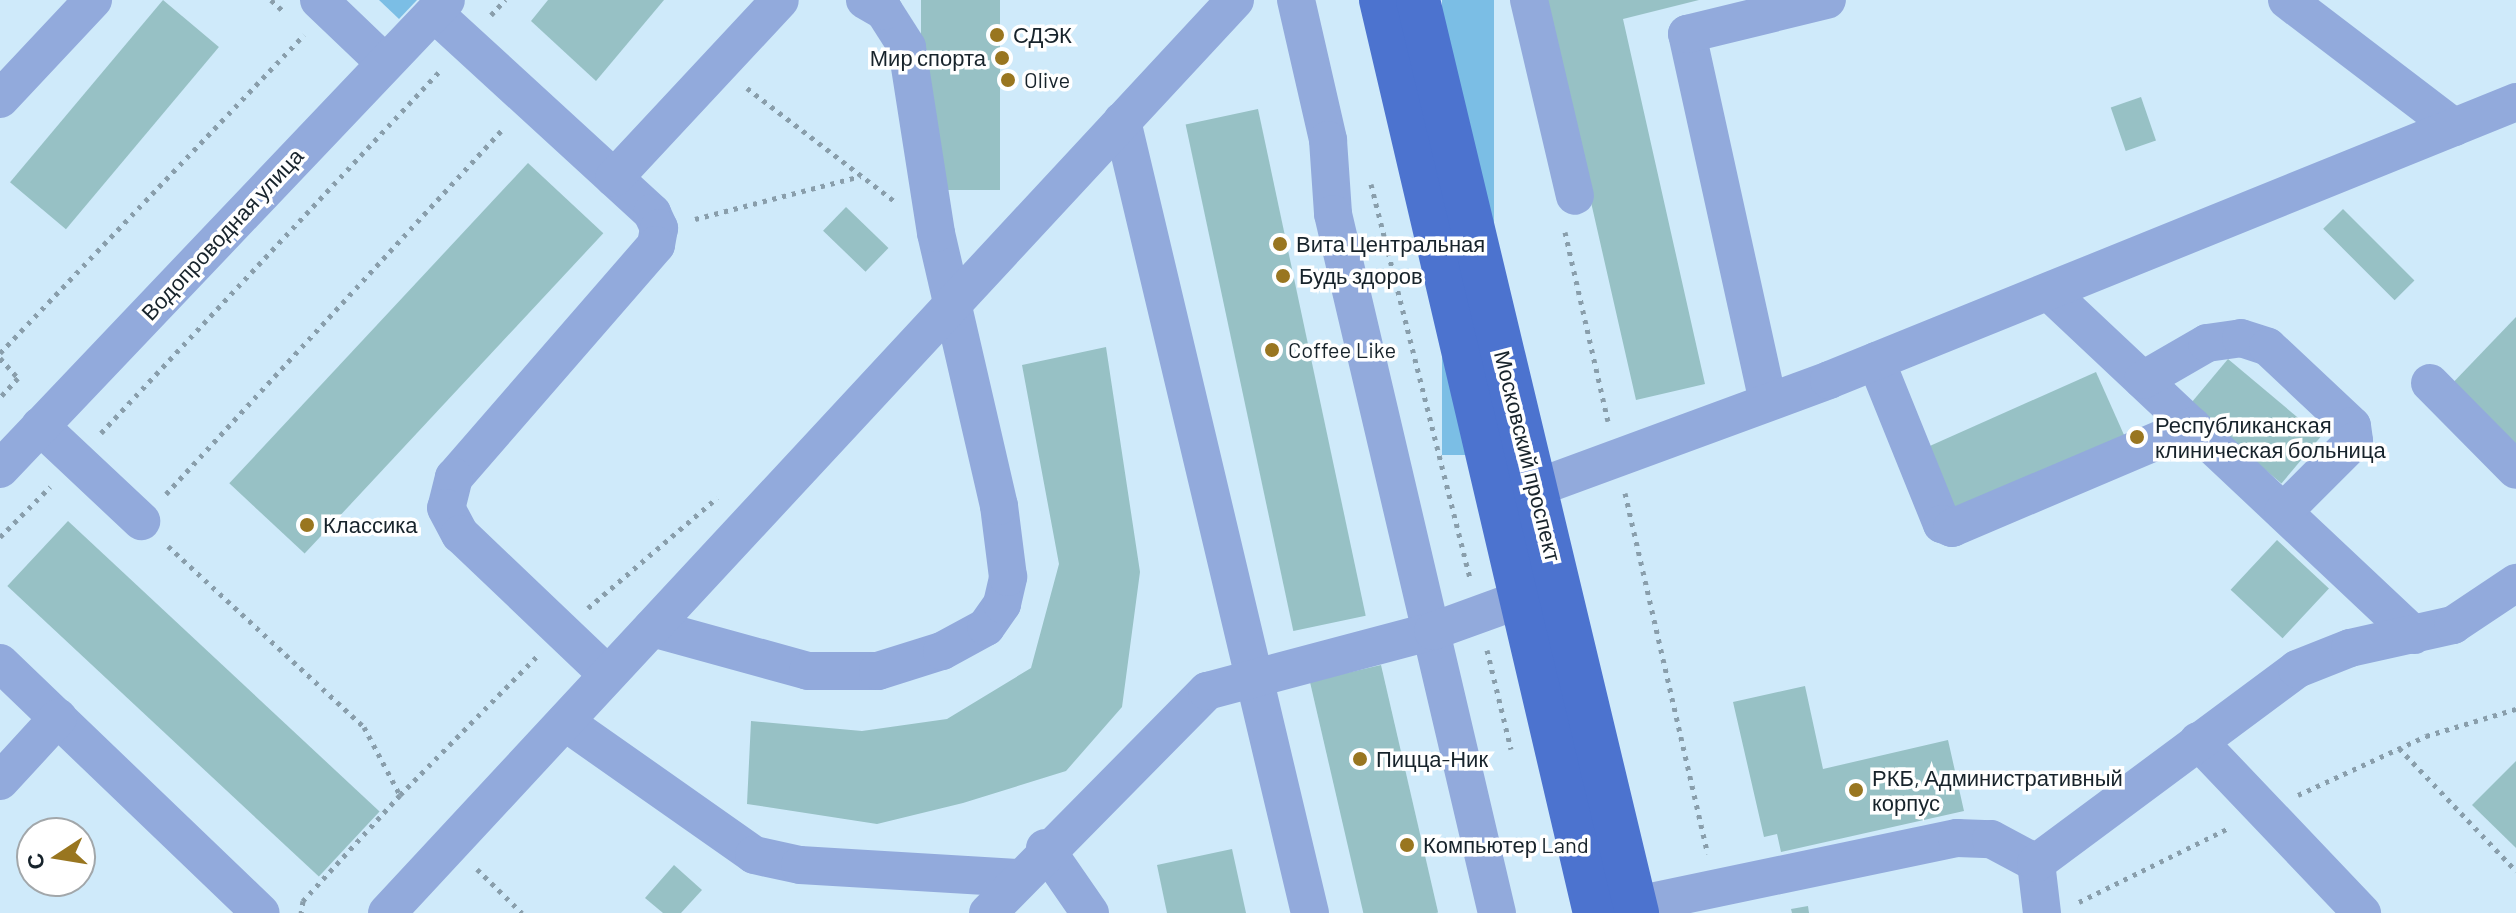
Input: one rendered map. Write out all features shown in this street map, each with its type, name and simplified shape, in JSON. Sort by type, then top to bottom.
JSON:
[{"type":"main road","name":"Московский проспект","points":[[1381,0],[1524,598],[1623,910]]},
{"type":"main road","name":"Московский проспект","points":[[1418,0],[1536,488],[1623,910]]},
{"type":"street","points":[[0,99],[93,0]]},
{"type":"street","points":[[614,178],[780,0]]},
{"type":"street","points":[[652,628],[808,671],[878,671],[942,651],[986,627],[1002,604],[1008,577],[999,506],[936,233],[907,47],[884,11],[865,0]]},
{"type":"street","points":[[387,913],[1235,0]]},
{"type":"street","points":[[1296,0],[1328,140],[1333,214],[1497,913]]},
{"type":"street","points":[[1529,0],[1575,196]]},
{"type":"street","points":[[1768,402],[1687,34],[1827,0]]},
{"type":"street","points":[[2287,0],[2454,127]]},
{"type":"street","points":[[324,4],[385,63]]},
{"type":"street","points":[[440,6],[466,43],[614,178],[659,228],[656,245],[454,477],[446,508],[460,534],[608,675]]},
{"type":"street","name":"Водопроводная улица","points":[[16,440],[440,6]]},
{"type":"street","points":[[1536,488],[1876,361],[2516,102]]},
{"type":"street","points":[[1122,121],[1310,913]]},
{"type":"street","points":[[2049,292],[2414,635]]},
{"type":"street","points":[[2143,380],[2207,343],[2241,338],[2278,356],[2352,426],[2354,441],[2283,512]]},
{"type":"street","points":[[1876,361],[1942,524],[1952,528],[2192,426]]},
{"type":"street","points":[[2430,383],[2516,470]]},
{"type":"street","points":[[16,440],[77,459],[141,521]]},
{"type":"street","points":[[2036,863],[2297,669],[2414,635],[2489,608],[2516,583]]},
{"type":"street","points":[[988,913],[1045,848],[1207,691],[1433,631],[1524,598]]},
{"type":"street","points":[[0,663],[261,913]]},
{"type":"street","points":[[0,781],[58,718]]},
{"type":"street","points":[[565,722],[754,855],[800,865],[1020,878]]},
{"type":"street","points":[[2198,741],[2362,913]]},
{"type":"street","points":[[1623,910],[1957,838],[1991,839],[2036,863]]},
{"type":"street","points":[[1045,848],[1090,913]]},
{"type":"street","points":[[2036,863],[2042,913]]},
{"type":"path","points":[[0,537],[77,459],[505,0]]},
{"type":"path","points":[[0,397],[18,378],[0,355],[324,4]]},
{"type":"path","points":[[718,66],[936,233]]},
{"type":"path","points":[[400,795],[364,727],[141,521],[529,101]]},
{"type":"path","points":[[659,228],[861,176]]},
{"type":"path","points":[[1370,178],[1474,595]]},
{"type":"path","points":[[1623,486],[1711,868]]},
{"type":"path","points":[[301,913],[303,901],[400,795],[561,631],[727,490]]},
{"type":"path","points":[[2399,748],[2516,871]]},
{"type":"path","points":[[451,844],[522,913]]},
{"type":"shaded area","points":[[379,0],[417,0],[399,19]]},
{"type":"shaded area","points":[[1442,0],[1494,0],[1494,455],[1442,455]]},
{"type":"building","points":[[163,0],[219,47],[66,229],[10,182]]},
{"type":"building","points":[[548,0],[664,0],[596,81],[531,21]]},
{"type":"building","points":[[921,0],[1000,0],[1000,190],[921,190]]},
{"type":"building","points":[[1545,0],[1699,0],[1623,19],[1705,384],[1636,400]]},
{"type":"building","points":[[2141,97],[2156,140],[2126,151],[2111,107]]},
{"type":"building","points":[[1258,109],[1366,616],[1293,631],[1186,124]]},
{"type":"building","points":[[528,163],[603,233],[305,554],[229,483]]},
{"type":"building","points":[[846,207],[888,248],[866,272],[823,231]]},
{"type":"building","points":[[2343,209],[2414,280],[2395,300],[2323,229]]},
{"type":"building","points":[[2516,317],[2516,457],[2446,390]]},
{"type":"building","points":[[1106,347],[1140,572],[1122,707],[1066,771],[963,803],[877,824],[747,804],[751,721],[862,731],[947,719],[1031,668],[1059,564],[1022,365]]},
{"type":"building","points":[[2228,359],[2321,437],[2281,484],[2189,406]]},
{"type":"building","points":[[2096,372],[2128,443],[1951,522],[1920,451]]},
{"type":"building","points":[[68,521],[380,812],[319,877],[7,586]]},
{"type":"building","points":[[2277,540],[2329,588],[2283,638],[2231,590]]},
{"type":"building","points":[[1381,665],[1438,912],[1363,913],[1310,681]]},
{"type":"building","name":"РКБ, Административный корпус","points":[[1805,686],[1823,769],[1948,740],[1964,811],[1781,852],[1777,834],[1764,837],[1733,702]]},
{"type":"building","points":[[2516,761],[2516,848],[2472,805]]},
{"type":"building","points":[[1232,849],[1246,913],[1167,913],[1157,865]]},
{"type":"building","points":[[674,865],[702,890],[681,913],[663,913],[645,898]]},
{"type":"building","points":[[1808,906],[1809,913],[1792,913],[1791,909]]},
{"type":"place","name":"СДЭК","points":[[997,35]]},
{"type":"place","name":"Мир спорта","points":[[1002,58]]},
{"type":"place","name":"Olive","points":[[1008,80]]},
{"type":"place","name":"Вита Центральная","points":[[1280,244]]},
{"type":"place","name":"Будь здоров","points":[[1283,276]]},
{"type":"place","name":"Coffee Like","points":[[1272,350]]},
{"type":"place","name":"Республиканская клиническая больница","points":[[2137,437]]},
{"type":"place","name":"Классика","points":[[307,525]]},
{"type":"place","name":"Пицца-Ник","points":[[1360,759]]},
{"type":"place","name":"РКБ, Административный корпус","points":[[1856,790]]},
{"type":"place","name":"Компьютер Land","points":[[1407,845]]}]
